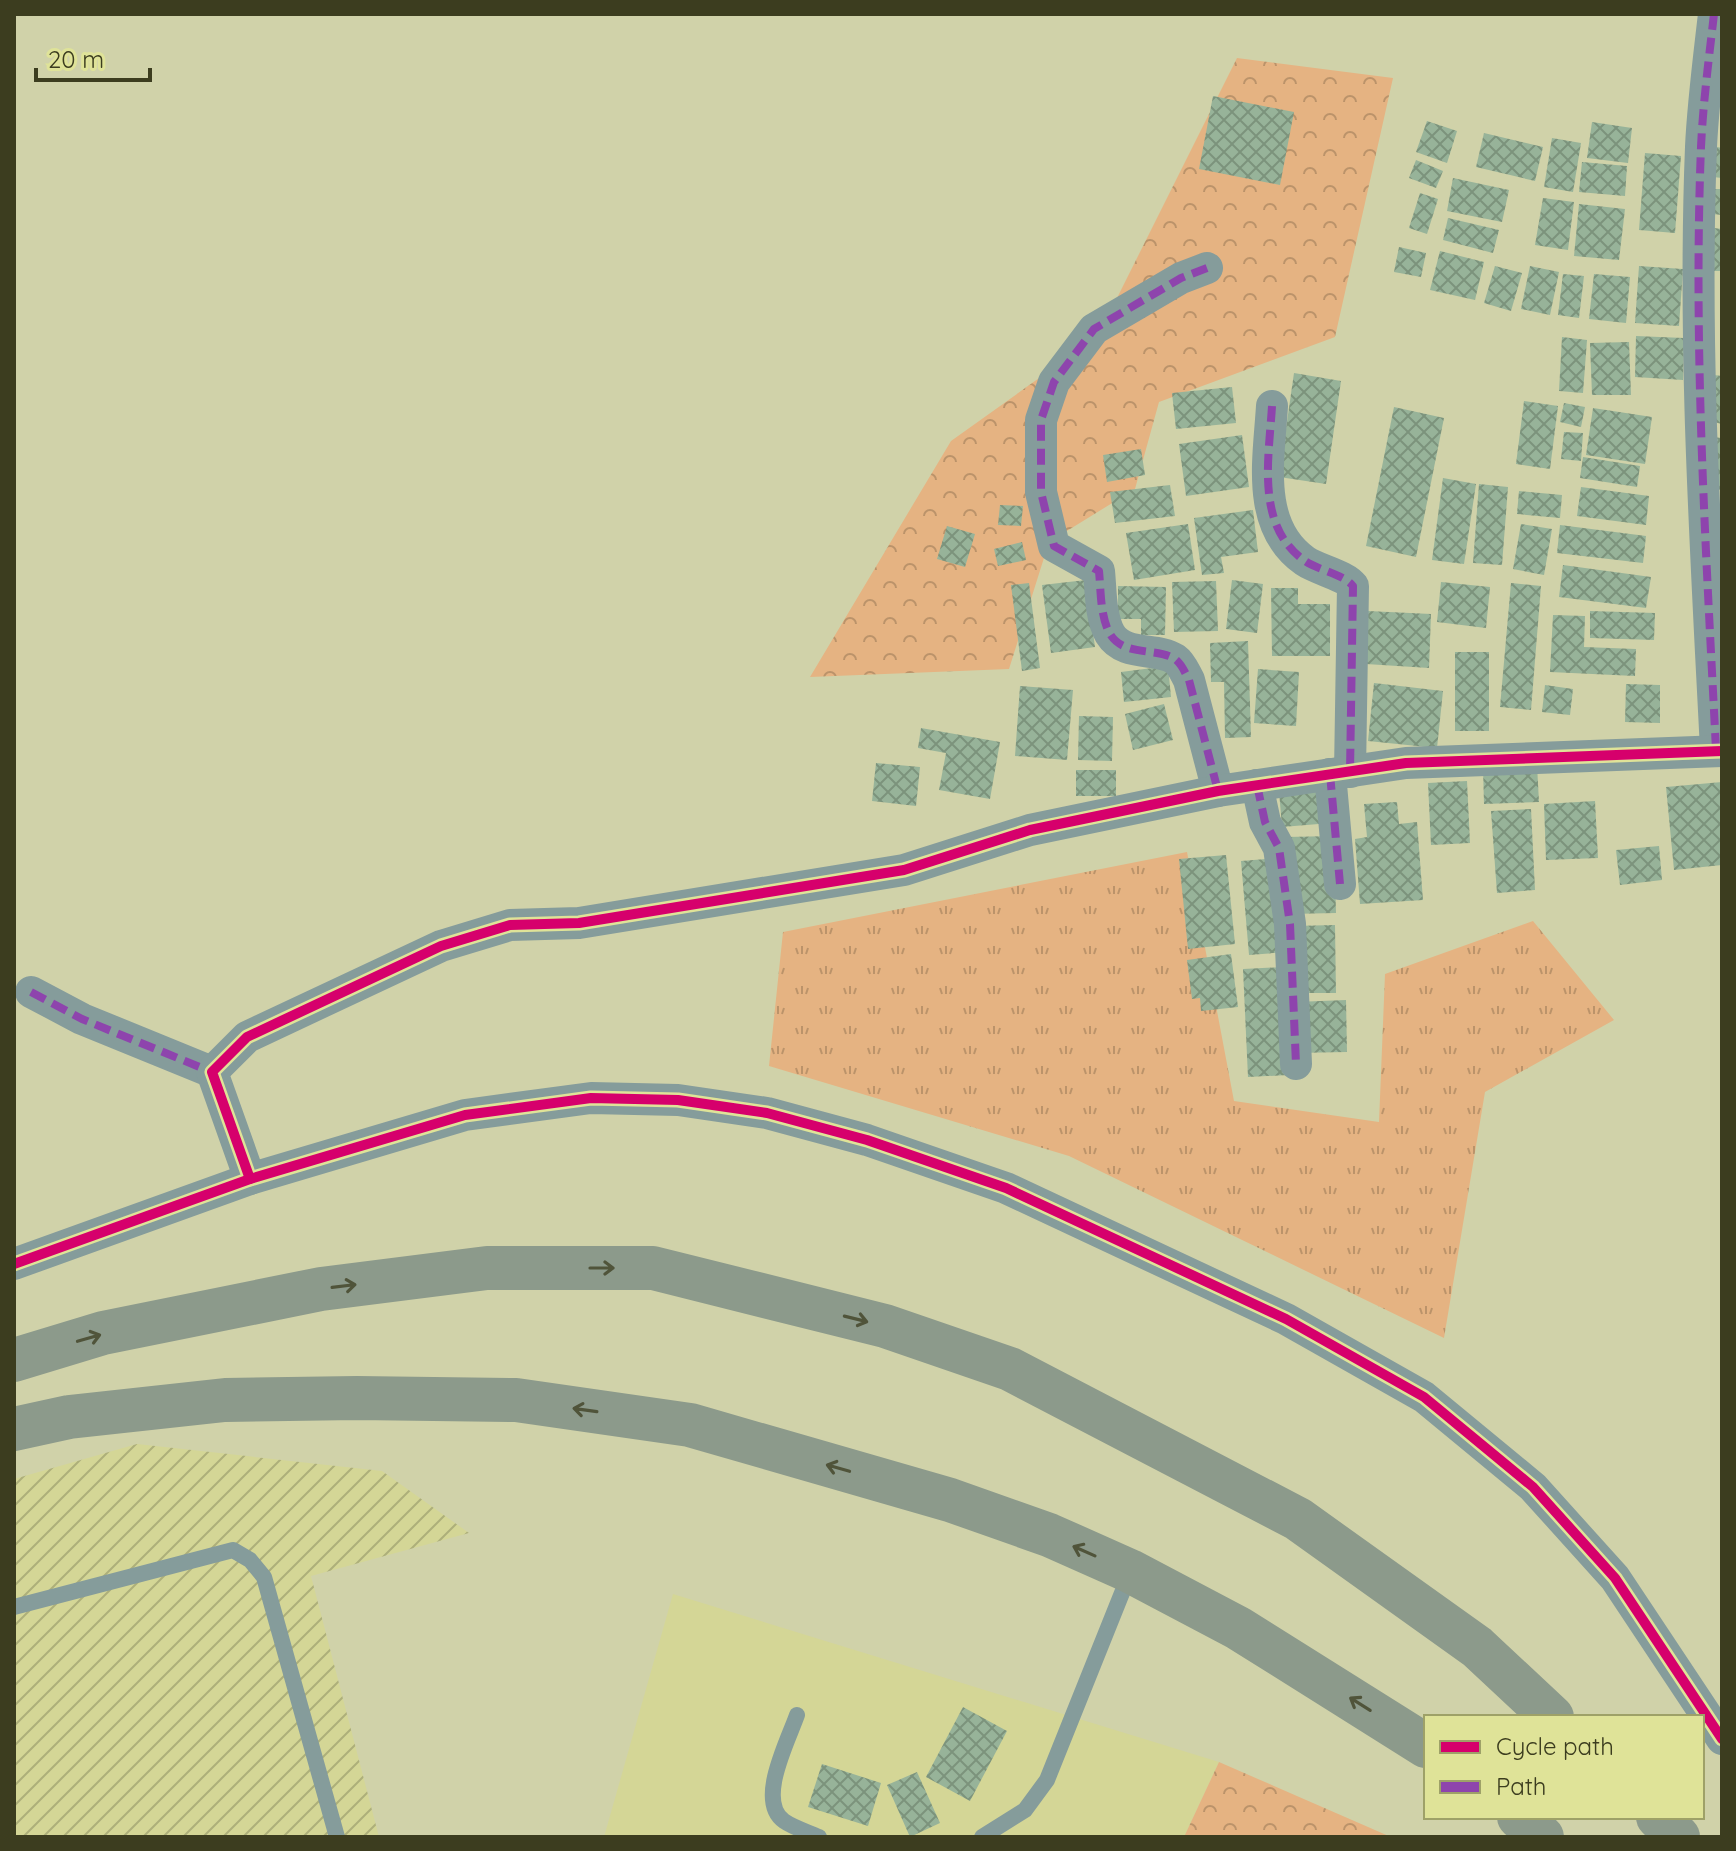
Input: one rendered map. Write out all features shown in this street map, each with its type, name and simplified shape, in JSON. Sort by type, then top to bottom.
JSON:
[{"type":"highway","points":[[14,1360],[103,1333],[321,1289],[487,1268],[653,1268],[885,1326],[1010,1369],[1298,1519],[1477,1647],[1550,1715]]},
{"type":"highway","points":[[14,1429],[69,1417],[225,1400],[357,1398],[516,1400],[690,1425],[950,1500],[1049,1535],[1130,1571],[1238,1628],[1424,1745]]},
{"type":"highway","points":[[1521,1819],[1542,1837]]},
{"type":"highway","points":[[1660,1819],[1678,1837]]},
{"type":"street","points":[[212,1072],[247,1037],[441,946],[510,925],[579,923],[904,870],[1030,830],[1218,791],[1406,763],[1719,750],[1703,492],[1698,287],[1701,144],[1714,14]]},
{"type":"street","points":[[1207,268],[1168,285],[1094,329],[1054,382],[1041,420],[1041,492],[1054,546],[1099,571],[1104,616],[1111,635],[1120,644],[1173,658],[1182,666],[1189,680],[1218,791]]},
{"type":"street","points":[[1272,406],[1268,484],[1277,528],[1289,546],[1304,560],[1350,581],[1353,586],[1340,773],[1340,884]]},
{"type":"street","points":[[1257,785],[1265,822],[1279,848],[1286,894],[1296,1064]]},
{"type":"street","points":[[31,992],[82,1019],[212,1072],[250,1179]]},
{"type":"street","points":[[14,1264],[250,1179],[465,1115],[591,1098],[678,1100],[767,1113],[867,1140],[1006,1188],[1286,1319],[1424,1397],[1533,1487],[1615,1578],[1722,1739]]},
{"type":"lane","points":[[14,1607],[233,1550],[250,1560],[264,1577],[337,1837]]},
{"type":"lane","points":[[982,1837],[1025,1810],[1047,1780],[1130,1571]]},
{"type":"lane","points":[[797,1715],[770,1791],[774,1807],[782,1820],[819,1837]]},
{"type":"shaded area","points":[[137,1444],[382,1471],[469,1533],[311,1576],[379,1837],[14,1837],[14,1479]]},
{"type":"shaded area","points":[[673,1594],[1219,1762],[1184,1837],[604,1837]]},
{"type":"green space","points":[[1237,58],[1393,78],[1335,337],[1159,402],[1135,489],[1049,542],[1009,669],[810,677],[951,441],[1098,336]]},
{"type":"green space","points":[[1187,852],[1234,1101],[1379,1122],[1385,974],[1533,921],[1614,1020],[1485,1092],[1444,1338],[1069,1156],[769,1066],[783,932]]},
{"type":"green space","points":[[1219,1762],[1391,1837],[1184,1837]]},
{"type":"building","points":[[1213,96],[1294,112],[1280,185],[1199,169]]},
{"type":"building","points":[[1427,121],[1457,131],[1447,163],[1416,152]]},
{"type":"building","points":[[1592,122],[1632,128],[1628,163],[1587,158]]},
{"type":"building","points":[[1484,133],[1543,147],[1535,181],[1476,167]]},
{"type":"building","points":[[1552,138],[1581,143],[1573,192],[1544,187]]},
{"type":"building","points":[[1717,147],[1722,148],[1722,178],[1713,177]]},
{"type":"building","points":[[1645,153],[1681,156],[1675,233],[1639,230]]},
{"type":"building","points":[[1416,160],[1443,171],[1436,188],[1409,178]]},
{"type":"building","points":[[1582,162],[1627,166],[1625,196],[1579,192]]},
{"type":"building","points":[[1453,178],[1509,190],[1502,222],[1447,211]]},
{"type":"building","points":[[1715,189],[1722,189],[1722,215],[1712,214]]},
{"type":"building","points":[[1420,193],[1438,199],[1427,234],[1409,228]]},
{"type":"building","points":[[1543,198],[1574,202],[1568,250],[1535,245]]},
{"type":"building","points":[[1579,204],[1625,209],[1619,260],[1574,256]]},
{"type":"building","points":[[1448,218],[1499,230],[1493,253],[1443,240]]},
{"type":"building","points":[[1714,228],[1722,229],[1722,271],[1711,271]]},
{"type":"building","points":[[1399,247],[1426,253],[1421,277],[1394,272]]},
{"type":"building","points":[[1440,251],[1484,262],[1475,300],[1430,290]]},
{"type":"building","points":[[1495,266],[1522,273],[1511,311],[1484,303]]},
{"type":"building","points":[[1530,266],[1559,272],[1550,315],[1521,309]]},
{"type":"building","points":[[1639,266],[1683,269],[1679,326],[1635,323]]},
{"type":"building","points":[[1563,274],[1584,276],[1579,318],[1558,315]]},
{"type":"building","points":[[1594,274],[1630,277],[1626,323],[1589,319]]},
{"type":"building","points":[[1636,336],[1684,338],[1683,380],[1635,377]]},
{"type":"building","points":[[1562,337],[1587,340],[1583,393],[1559,391]]},
{"type":"building","points":[[1629,342],[1631,395],[1592,395],[1590,343]]},
{"type":"building","points":[[1294,373],[1341,381],[1326,484],[1279,477]]},
{"type":"building","points":[[1714,375],[1722,376],[1722,424],[1705,420]]},
{"type":"building","points":[[1232,387],[1236,423],[1176,429],[1172,393]]},
{"type":"building","points":[[1524,401],[1558,406],[1550,469],[1516,464]]},
{"type":"building","points":[[1564,403],[1585,407],[1581,427],[1560,422]]},
{"type":"building","points":[[1394,407],[1444,418],[1416,557],[1366,546]]},
{"type":"building","points":[[1593,408],[1652,417],[1645,464],[1586,455]]},
{"type":"building","points":[[1564,432],[1583,433],[1581,461],[1561,459]]},
{"type":"building","points":[[1242,435],[1249,487],[1186,496],[1179,444]]},
{"type":"building","points":[[1713,437],[1722,438],[1722,490],[1708,488]]},
{"type":"building","points":[[1141,449],[1145,475],[1107,482],[1103,455]]},
{"type":"building","points":[[1583,457],[1640,466],[1637,487],[1580,478]]},
{"type":"building","points":[[1443,478],[1476,484],[1464,564],[1432,560]]},
{"type":"building","points":[[1479,484],[1508,487],[1502,565],[1473,563]]},
{"type":"building","points":[[1170,485],[1175,516],[1115,523],[1110,492]]},
{"type":"building","points":[[1581,487],[1649,496],[1646,525],[1577,516]]},
{"type":"building","points":[[1519,491],[1562,495],[1560,518],[1517,514]]},
{"type":"building","points":[[1000,505],[1023,506],[1021,526],[998,525]]},
{"type":"building","points":[[1253,510],[1258,552],[1221,557],[1224,573],[1202,575],[1194,518]]},
{"type":"building","points":[[1188,524],[1195,570],[1134,580],[1126,533]]},
{"type":"building","points":[[1521,524],[1552,529],[1544,575],[1513,569]]},
{"type":"building","points":[[1560,525],[1646,536],[1643,563],[1557,553]]},
{"type":"building","points":[[947,526],[975,534],[965,567],[937,559]]},
{"type":"building","points":[[1022,542],[1026,560],[998,566],[994,549]]},
{"type":"building","points":[[1563,565],[1651,577],[1646,608],[1559,597]]},
{"type":"building","points":[[1086,580],[1095,647],[1051,653],[1042,585]]},
{"type":"building","points":[[1232,580],[1263,584],[1257,633],[1226,629]]},
{"type":"building","points":[[1216,581],[1218,631],[1174,632],[1172,582]]},
{"type":"building","points":[[1441,582],[1490,587],[1486,628],[1437,622]]},
{"type":"building","points":[[1029,583],[1040,668],[1022,671],[1011,585]]},
{"type":"building","points":[[1511,583],[1541,586],[1531,710],[1500,707]]},
{"type":"building","points":[[1118,586],[1166,587],[1165,635],[1141,635],[1141,619],[1118,619]]},
{"type":"building","points":[[1271,588],[1298,588],[1298,604],[1330,604],[1330,656],[1272,656]]},
{"type":"building","points":[[1368,611],[1431,614],[1429,668],[1366,664]]},
{"type":"building","points":[[1590,611],[1655,613],[1654,640],[1590,638]]},
{"type":"building","points":[[1553,615],[1585,616],[1584,647],[1636,649],[1635,676],[1550,672]]},
{"type":"building","points":[[1248,641],[1251,737],[1225,738],[1224,682],[1211,682],[1210,643]]},
{"type":"building","points":[[1455,652],[1489,652],[1489,731],[1455,731]]},
{"type":"building","points":[[1168,666],[1171,697],[1124,702],[1121,672]]},
{"type":"building","points":[[1258,669],[1299,672],[1296,726],[1254,723]]},
{"type":"building","points":[[1374,683],[1443,691],[1437,748],[1368,741]]},
{"type":"building","points":[[1626,684],[1660,685],[1660,723],[1625,722]]},
{"type":"building","points":[[1545,685],[1573,689],[1570,715],[1542,712]]},
{"type":"building","points":[[1020,686],[1073,690],[1067,760],[1015,756]]},
{"type":"building","points":[[1164,704],[1173,740],[1133,750],[1125,714]]},
{"type":"building","points":[[1079,716],[1113,717],[1112,761],[1078,760]]},
{"type":"building","points":[[921,728],[1000,742],[990,799],[939,790],[946,753],[918,748]]},
{"type":"building","points":[[876,763],[920,767],[916,806],[872,801]]},
{"type":"building","points":[[1537,765],[1539,802],[1484,804],[1483,768]]},
{"type":"building","points":[[1076,770],[1116,770],[1116,796],[1076,796]]},
{"type":"building","points":[[1467,781],[1470,843],[1431,845],[1428,783]]},
{"type":"building","points":[[1722,782],[1722,865],[1674,870],[1666,787]]},
{"type":"building","points":[[1328,788],[1331,823],[1282,827],[1279,791]]},
{"type":"building","points":[[1595,801],[1598,858],[1546,860],[1544,804]]},
{"type":"building","points":[[1397,802],[1399,824],[1417,822],[1423,900],[1360,904],[1355,839],[1367,837],[1364,804]]},
{"type":"building","points":[[1531,809],[1535,890],[1497,893],[1491,811]]},
{"type":"building","points":[[1334,836],[1336,913],[1290,914],[1286,837]]},
{"type":"building","points":[[1659,846],[1662,880],[1620,885],[1616,850]]},
{"type":"building","points":[[1226,855],[1235,944],[1188,949],[1179,859]]},
{"type":"building","points":[[1278,858],[1286,952],[1249,955],[1241,861]]},
{"type":"building","points":[[1335,925],[1336,993],[1295,993],[1294,926]]},
{"type":"building","points":[[1231,954],[1238,1007],[1201,1011],[1200,998],[1192,999],[1187,960]]},
{"type":"building","points":[[1284,967],[1289,1075],[1248,1077],[1243,969]]},
{"type":"building","points":[[1346,1000],[1347,1052],[1296,1053],[1295,1002]]},
{"type":"building","points":[[963,1707],[1007,1731],[970,1801],[926,1777]]},
{"type":"building","points":[[822,1764],[881,1783],[868,1826],[808,1807]]},
{"type":"building","points":[[917,1772],[940,1823],[910,1837],[887,1785]]},
{"type":"marked path","points":[[1714,14],[1701,147],[1699,298],[1702,449],[1716,750]]},
{"type":"marked path","points":[[1207,268],[1181,278],[1094,329],[1054,382],[1041,420],[1041,492],[1054,546],[1099,571],[1103,611],[1110,634],[1123,646],[1167,655],[1180,663],[1189,680],[1218,791]]},
{"type":"marked path","points":[[1272,406],[1269,490],[1278,529],[1289,546],[1305,561],[1353,586],[1350,772]]},
{"type":"marked path","points":[[1330,774],[1340,884]]},
{"type":"marked path","points":[[1257,785],[1265,822],[1279,848],[1290,924],[1296,1064]]},
{"type":"marked path","points":[[31,992],[82,1019],[212,1072]]},
{"type":"cycle path","points":[[250,1179],[212,1072],[247,1037],[441,946],[510,925],[579,923],[904,870],[1030,830],[1218,791],[1406,763],[1722,751]]},
{"type":"cycle path","points":[[14,1264],[250,1179],[465,1115],[591,1098],[678,1100],[767,1113],[867,1140],[1006,1188],[1286,1319],[1424,1397],[1533,1487],[1615,1578],[1722,1739]]}]
